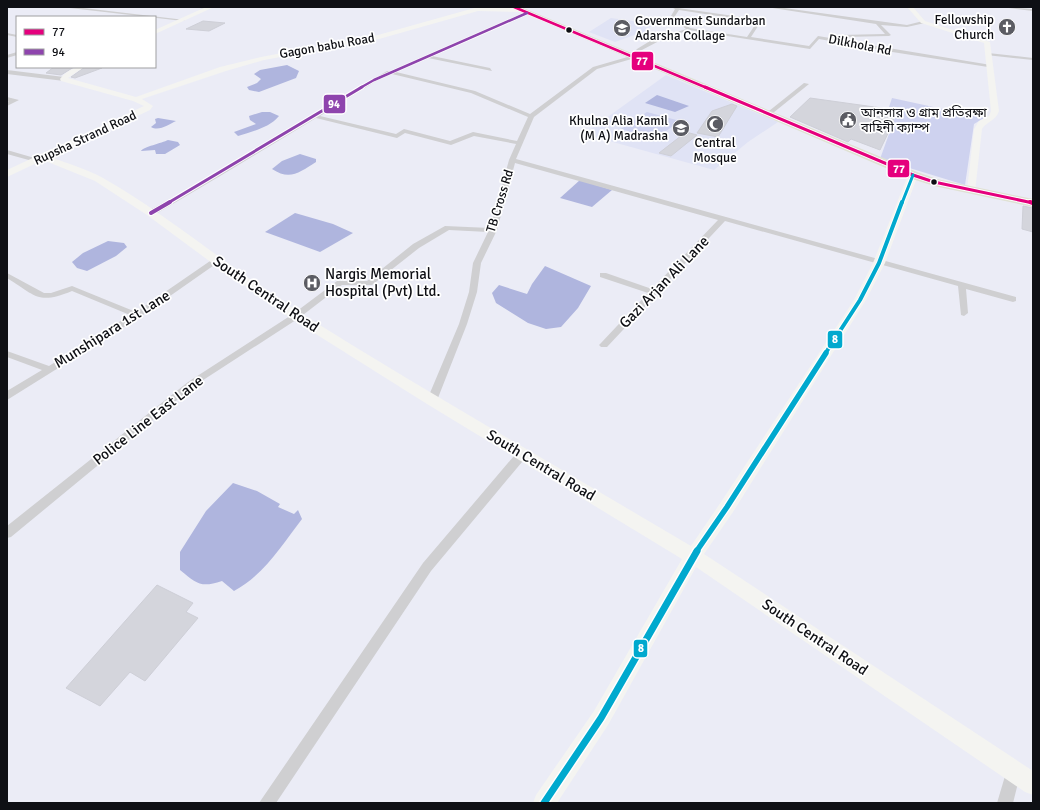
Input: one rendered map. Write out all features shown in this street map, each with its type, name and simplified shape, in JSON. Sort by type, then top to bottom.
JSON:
[{"type":"highway","points":[[520,9],[913,175],[934,182],[1033,200]]},
{"type":"highway","points":[[633,56],[916,173],[972,189],[1033,203]]},
{"type":"street","points":[[63,7],[149,16]]},
{"type":"street","points":[[193,7],[209,8]]},
{"type":"street","points":[[673,7],[760,21],[748,38]]},
{"type":"street","points":[[768,7],[907,26],[923,22],[987,42],[988,65],[995,111],[994,117],[982,123],[978,129],[972,189]]},
{"type":"street","points":[[910,7],[923,22]]},
{"type":"street","points":[[1009,7],[1033,10]]},
{"type":"street","points":[[156,32],[209,8]]},
{"type":"street","points":[[680,8],[673,16],[689,29]]},
{"type":"street","name":"Gagon babu Road","points":[[136,99],[223,69],[263,58],[379,37],[478,9],[520,9]]},
{"type":"street","points":[[152,213],[218,176],[314,116],[389,72],[428,57],[520,9]]},
{"type":"street","points":[[156,17],[183,20]]},
{"type":"street","points":[[837,40],[839,36],[889,35],[878,23]]},
{"type":"street","name":"Dilkhola Rd","points":[[689,29],[810,48],[818,37],[886,50],[988,65]]},
{"type":"street","name":"TB Cross Rd","points":[[432,400],[463,324],[473,292],[477,263],[492,230],[512,160],[530,116],[595,68],[633,56],[637,51],[664,36],[689,29]]},
{"type":"street","points":[[7,57],[16,52]]},
{"type":"street","points":[[988,54],[1033,59]]},
{"type":"street","points":[[428,57],[490,70]]},
{"type":"street","points":[[7,72],[64,79],[78,68]]},
{"type":"street","points":[[389,72],[473,92],[530,116]]},
{"type":"street","name":"Rupsha Strand Road","points":[[7,174],[148,108],[147,104],[136,99],[64,79]]},
{"type":"street","points":[[771,112],[806,84]]},
{"type":"street","points":[[7,99],[16,100],[7,104]]},
{"type":"street","points":[[314,116],[397,136],[404,131],[451,143],[473,134],[518,143]]},
{"type":"street","points":[[7,152],[39,159]]},
{"type":"street","name":"South Central Road","points":[[39,159],[98,179],[152,213],[216,261],[296,316],[432,400],[693,556],[1033,784]]},
{"type":"street","points":[[512,160],[1013,299]]},
{"type":"street","points":[[544,803],[600,718],[693,556],[727,507],[860,300],[879,263],[913,175]]},
{"type":"street","name":"Gazi Arjan Ali Lane","points":[[604,345],[724,219]]},
{"type":"street","name":"Police Line East Lane","points":[[7,532],[191,384],[296,316],[340,283],[369,283],[416,246],[448,228],[492,230]]},
{"type":"street","name":"Munshipara 1st Lane","points":[[7,396],[137,315],[216,261]]},
{"type":"street","points":[[7,275],[42,296],[52,296],[72,288],[137,315]]},
{"type":"street","points":[[603,275],[654,292]]},
{"type":"street","points":[[962,285],[964,313]]},
{"type":"street","points":[[7,354],[49,370]]},
{"type":"street","points":[[267,803],[427,567],[523,453]]},
{"type":"street","points":[[1005,803],[1013,771]]},
{"type":"shaded area","name":"Government Sundarban Adarsha Collage","points":[[611,18],[654,24],[641,34],[615,42],[589,32]]},
{"type":"shaded area","points":[[287,65],[299,71],[296,78],[259,92],[249,90],[247,87],[257,83],[261,79],[254,74],[260,70]]},
{"type":"shaded area","name":"Khulna Alia Kamil (M A) Madrasha","points":[[666,75],[778,122],[748,142],[714,170],[584,134]]},
{"type":"shaded area","points":[[657,95],[689,106],[675,112],[645,103]]},
{"type":"shaded area","points":[[892,98],[984,118],[974,124],[965,185],[880,159],[898,109],[889,107]]},
{"type":"shaded area","points":[[262,112],[270,112],[279,116],[266,126],[255,131],[238,136],[234,132],[256,124],[250,120],[249,116]]},
{"type":"shaded area","points":[[647,112],[680,121],[655,139],[621,129]]},
{"type":"shaded area","points":[[158,118],[176,121],[157,129],[151,127],[156,123],[155,119]]},
{"type":"shaded area","points":[[168,140],[178,142],[180,145],[165,154],[156,154],[155,150],[141,151],[145,148]]},
{"type":"shaded area","points":[[300,154],[316,159],[316,162],[300,172],[290,175],[278,173],[272,169],[282,161]]},
{"type":"shaded area","points":[[580,180],[612,190],[592,207],[560,198]]},
{"type":"shaded area","points":[[295,213],[333,224],[353,233],[320,252],[265,232]]},
{"type":"shaded area","points":[[108,241],[124,243],[127,247],[116,256],[87,271],[77,268],[72,262],[83,253]]},
{"type":"shaded area","points":[[545,266],[591,286],[578,308],[561,327],[546,329],[528,323],[496,303],[492,293],[499,285],[527,294],[532,284]]},
{"type":"shaded area","points":[[233,483],[257,491],[280,504],[278,507],[294,514],[298,510],[302,519],[263,568],[244,585],[234,591],[222,581],[209,584],[200,583],[191,579],[180,570],[180,552],[206,511]]},
{"type":"building","points":[[203,21],[225,23],[209,31],[186,29]]},
{"type":"building","points":[[53,68],[72,68],[61,75],[46,73]]},
{"type":"building","points":[[84,68],[102,68],[75,78],[71,77]]},
{"type":"building","name":"আনসার ও গ্রাম প্রতিরক্ষা বাহিনী ক্যাম্প","points":[[810,98],[896,110],[892,125],[880,150],[851,139],[848,142],[790,117]]},
{"type":"building","points":[[732,104],[737,106],[718,137],[697,133],[712,111]]},
{"type":"building","points":[[686,132],[697,135],[671,156],[659,153]]},
{"type":"building","points":[[1023,206],[1033,208],[1033,232],[1022,229]]},
{"type":"building","points":[[157,585],[193,603],[186,612],[198,618],[145,681],[130,672],[100,706],[66,688]]},
{"type":"transit line","name":"77","points":[[514,7],[913,175],[934,182],[1033,203]]},
{"type":"transit line","name":"94","points":[[151,213],[218,175],[374,80],[527,13]]},
{"type":"transit line","name":"8","points":[[544,803],[601,718],[693,556],[727,507],[860,300],[879,263],[913,175]]},
{"type":"place","name":"Fellowship Church","points":[[1007,27]]},
{"type":"place","name":"Government Sundarban Adarsha Collage","points":[[622,28]]},
{"type":"place","name":"আনসার ও গ্রাম প্রতিরক্ষা বাহিনী ক্যাম্প","points":[[848,120]]},
{"type":"place","name":"Central Mosque","points":[[715,124]]},
{"type":"place","name":"Khulna Alia Kamil (M A) Madrasha","points":[[681,128]]},
{"type":"place","name":"Nargis Memorial Hospital (Pvt) Ltd.","points":[[312,283]]}]
